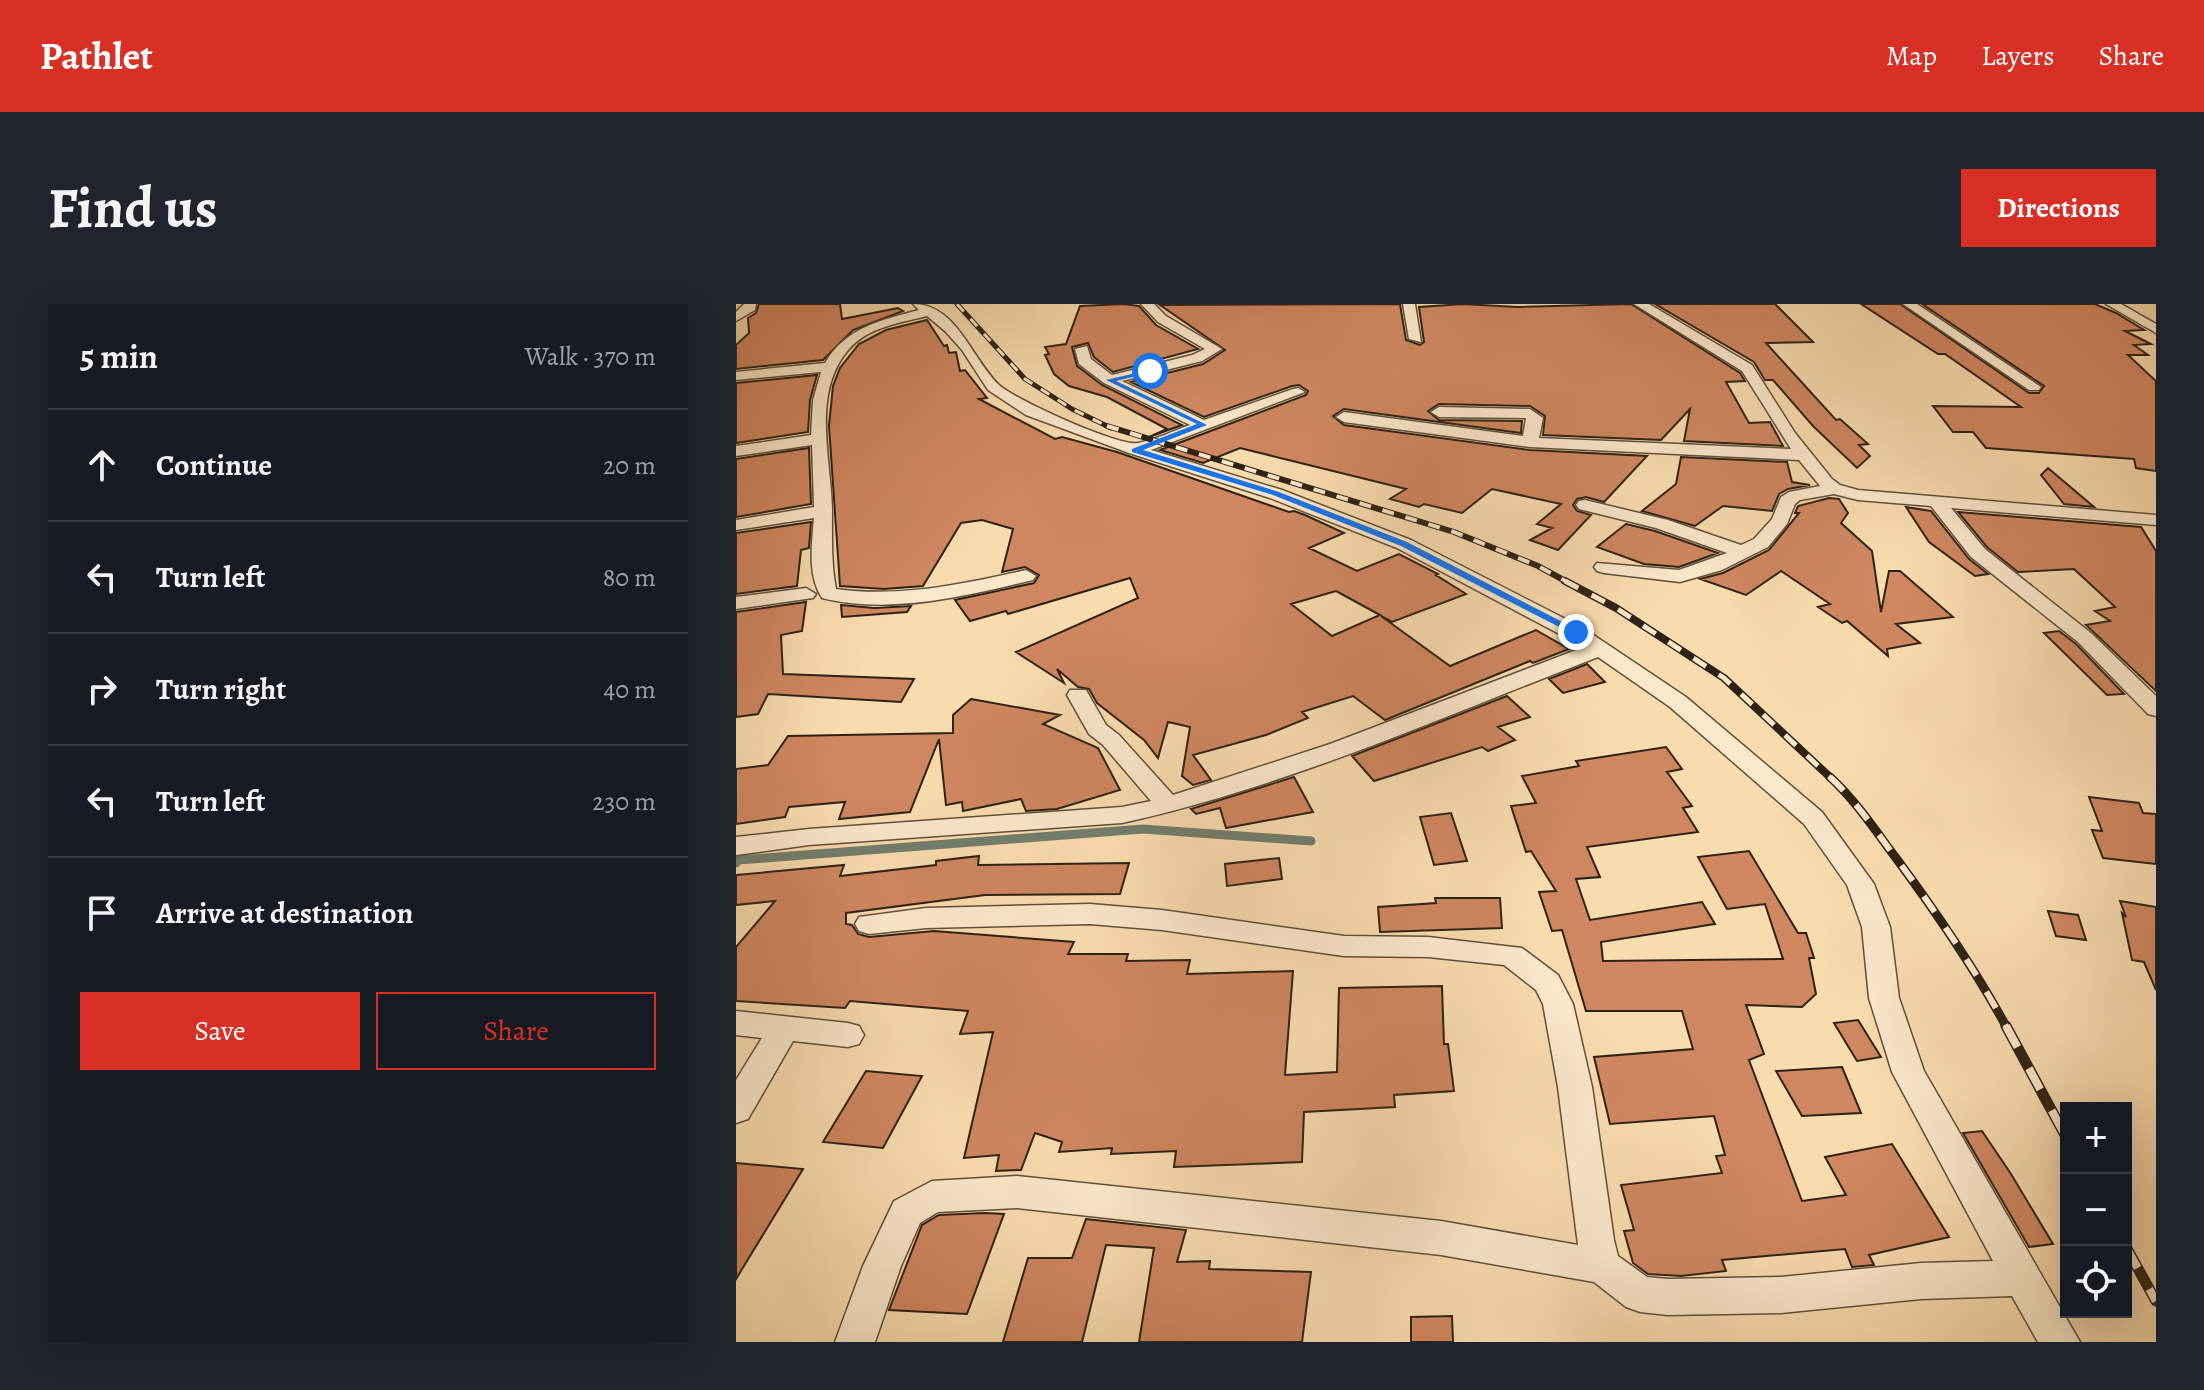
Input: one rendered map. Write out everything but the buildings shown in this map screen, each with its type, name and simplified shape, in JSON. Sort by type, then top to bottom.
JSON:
[{"type":"street","points":[[736,317],[749,310],[750,304]]},
{"type":"street","points":[[1109,380],[1197,358],[1215,349],[1162,319],[1147,304]]},
{"type":"street","points":[[1409,304],[1416,339]]},
{"type":"street","points":[[1640,304],[1747,368],[1788,435],[1834,489],[1858,495],[2156,520]]},
{"type":"street","points":[[1909,304],[2034,387]]},
{"type":"street","points":[[2112,304],[2156,329]]},
{"type":"street","points":[[1026,576],[938,592],[841,597],[829,594],[822,572],[823,511],[818,421],[829,367],[844,346],[868,328],[925,307],[967,348],[993,387],[1031,412],[1135,450],[1276,494],[1404,544],[1564,625],[1678,702],[1813,818],[1860,884],[1876,927],[1884,998],[1908,1072],[2060,1342]]},
{"type":"street","points":[[1082,349],[1084,361],[1109,380],[1203,425]]},
{"type":"street","points":[[736,376],[829,367]]},
{"type":"street","points":[[1135,450],[1298,392]]},
{"type":"street","points":[[1439,412],[1530,414],[1535,418],[1530,442]]},
{"type":"street","points":[[1344,417],[1530,442],[1805,455]]},
{"type":"street","points":[[736,451],[820,439]]},
{"type":"street","points":[[1604,567],[1680,576],[1745,553],[1761,543],[1781,520],[1787,501],[1795,496],[1834,489]]},
{"type":"street","points":[[1936,501],[1978,553],[2085,638],[2156,709]]},
{"type":"street","points":[[1585,505],[1662,524],[1745,553]]},
{"type":"street","points":[[736,525],[823,511]]},
{"type":"street","points":[[736,603],[806,594]]},
{"type":"street","points":[[736,846],[809,837],[1122,815],[1168,805],[1338,749],[1600,649]]},
{"type":"street","points":[[1078,695],[1097,729],[1111,740],[1168,805]]},
{"type":"street","points":[[869,924],[926,918],[1090,914],[1162,920],[1344,946],[1428,947],[1512,955],[1547,983],[1558,1004],[1575,1087],[1595,1240],[1602,1266]]},
{"type":"street","points":[[736,1023],[848,1035]]},
{"type":"street","points":[[736,1109],[783,1030]]},
{"type":"street","points":[[855,1342],[882,1266],[907,1212],[932,1197],[1017,1192],[1441,1238],[1602,1266],[1640,1294],[1668,1297],[1781,1295],[1921,1281],[2022,1278]]},
{"type":"waterway","points":[[736,863],[738,860],[1143,829],[1311,841]]},
{"type":"railway","points":[[957,304],[1025,379],[1072,409],[1111,428]]},
{"type":"railway","points":[[1107,426],[1454,532],[1538,566],[1569,583]]},
{"type":"railway","points":[[1565,581],[1616,608],[1724,678],[1831,778]]},
{"type":"railway","points":[[1831,778],[1865,816],[1926,899],[2007,1028]]},
{"type":"railway","points":[[2006,1026],[2060,1126]]},
{"type":"railway","points":[[2132,1258],[2156,1301]]},
{"type":"route","points":[[1150,371],[1109,380],[1203,425],[1135,450],[1276,494],[1404,544],[1576,632]]}]
